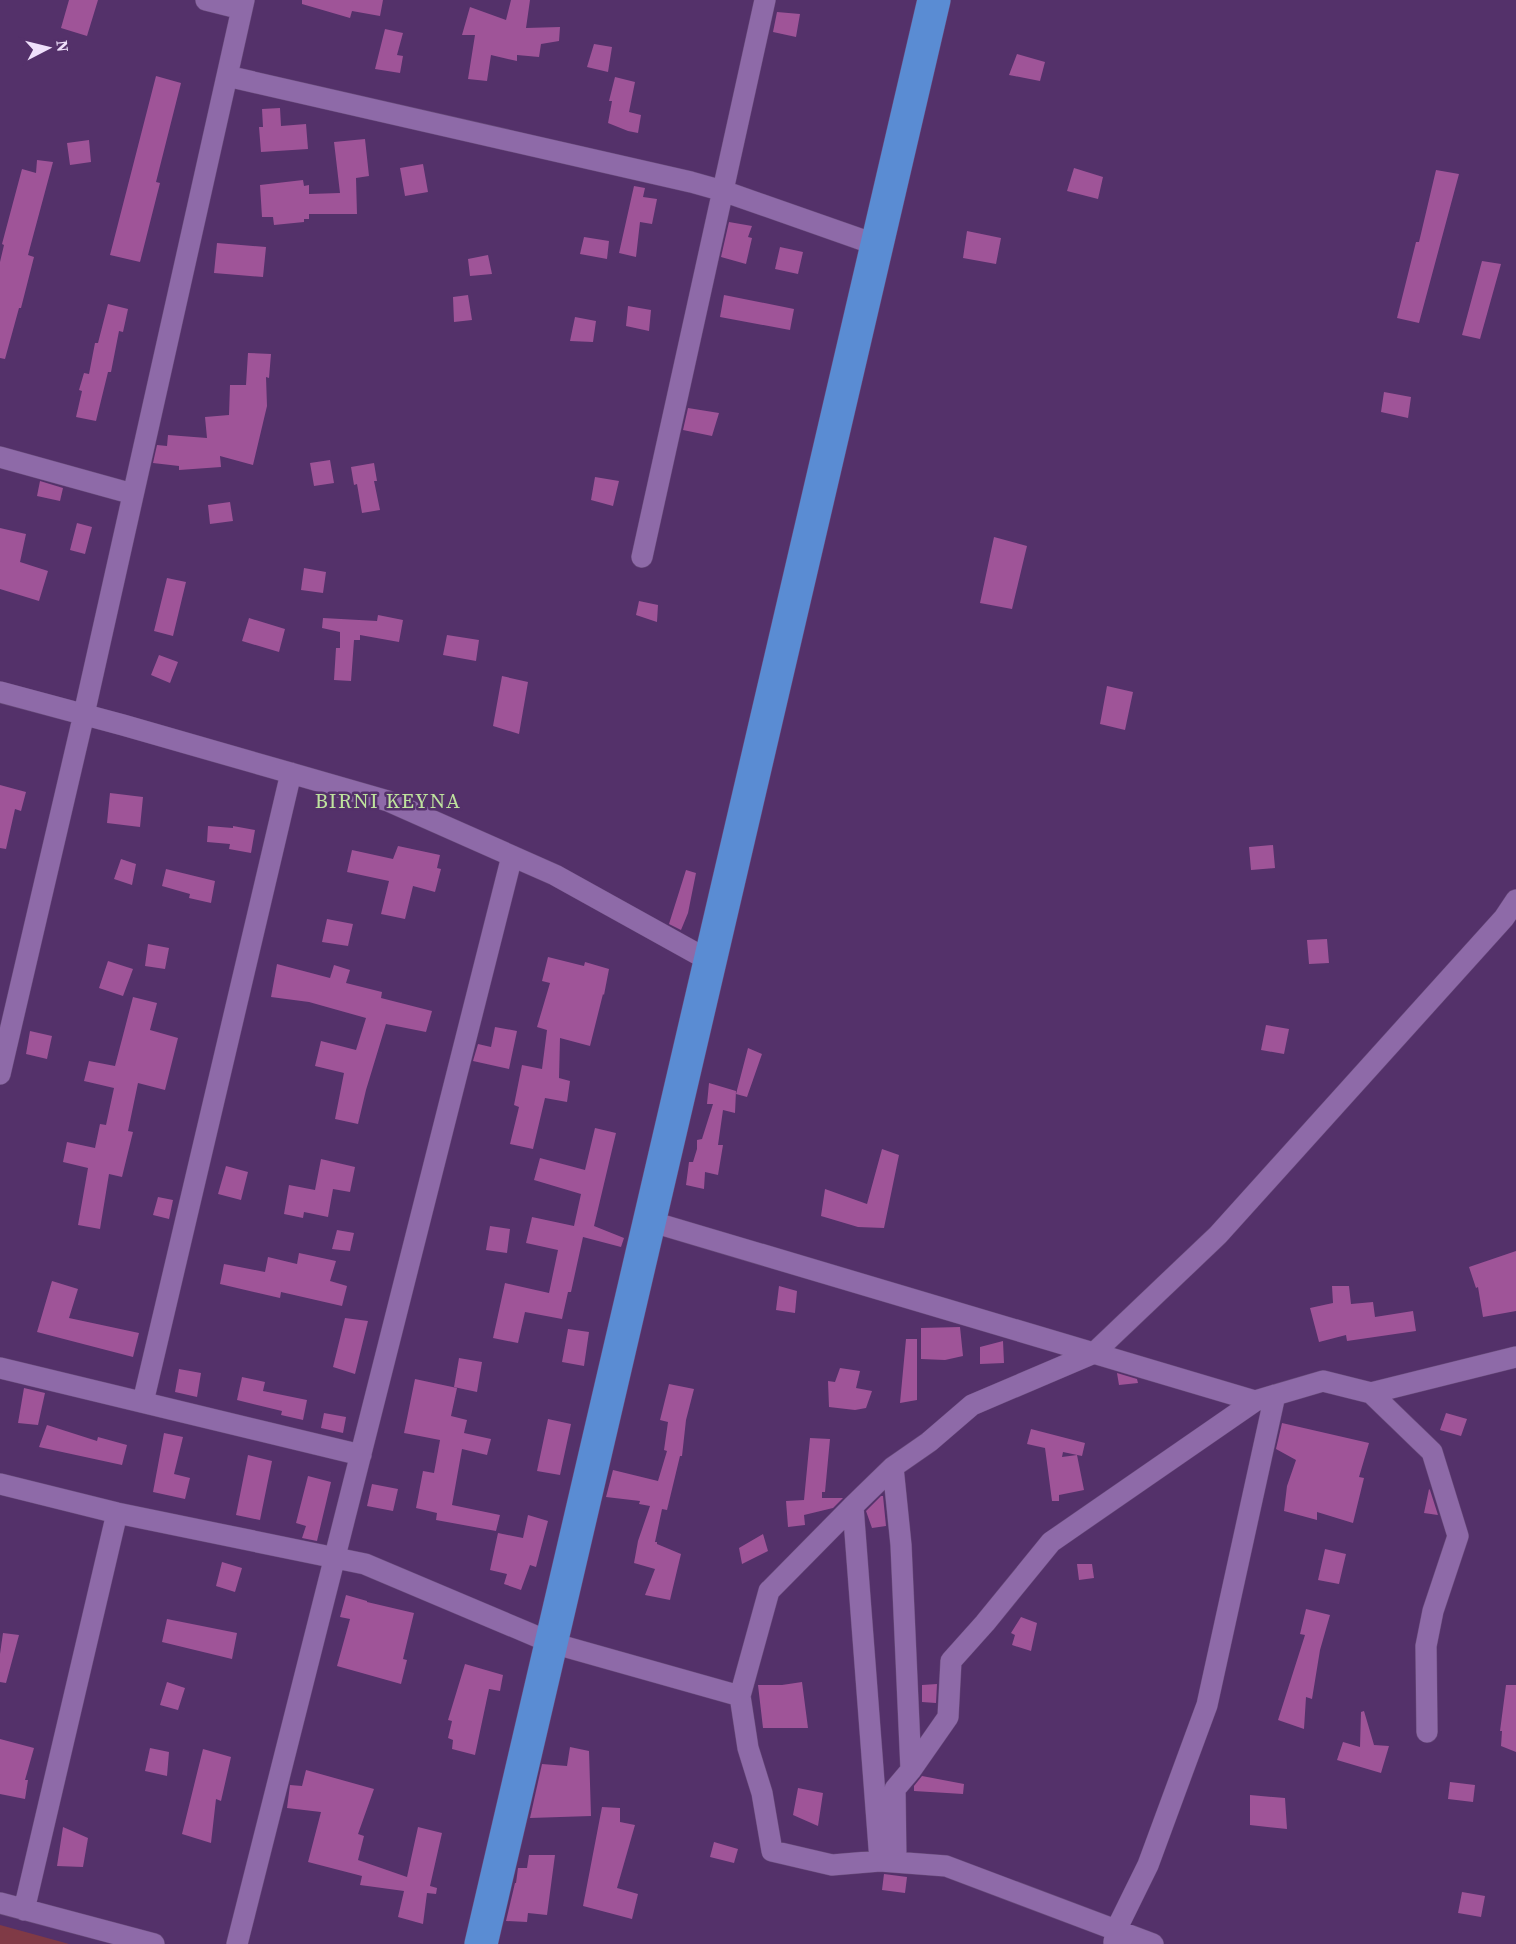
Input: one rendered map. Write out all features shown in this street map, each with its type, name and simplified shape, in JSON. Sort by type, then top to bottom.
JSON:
[{"type":"highway","points":[[481,1944],[934,0]]},
{"type":"street","points":[[0,1074],[84,714],[243,5],[206,0]]},
{"type":"street","points":[[642,557],[765,0]]},
{"type":"street","points":[[227,76],[723,191],[877,245]]},
{"type":"street","points":[[0,458],[133,494]]},
{"type":"street","points":[[0,692],[388,801],[555,875],[710,961]]},
{"type":"street","points":[[143,1401],[291,773]]},
{"type":"street","points":[[237,1944],[512,855]]},
{"type":"street","points":[[1153,1944],[1115,1937],[946,1866],[888,1861],[832,1865],[772,1851],[762,1793],[748,1748],[740,1696],[769,1591],[893,1467],[929,1442],[972,1405],[1094,1353],[1218,1235],[1504,918],[1516,900]]},
{"type":"street","points":[[650,1221],[1094,1353],[1265,1398]]},
{"type":"street","points":[[888,1861],[895,1789],[948,1718],[951,1661],[1051,1542],[1265,1398],[1323,1381],[1371,1393],[1516,1357]]},
{"type":"street","points":[[0,1368],[361,1455]]},
{"type":"street","points":[[1371,1393],[1432,1452],[1458,1536],[1433,1611],[1426,1646],[1427,1732]]},
{"type":"street","points":[[1115,1937],[1148,1864],[1207,1706],[1265,1398]]},
{"type":"street","points":[[893,1467],[901,1545],[911,1770]]},
{"type":"street","points":[[0,1484],[117,1513],[365,1564],[552,1643],[740,1696]]},
{"type":"street","points":[[853,1506],[888,1861]]},
{"type":"street","points":[[24,1910],[117,1513]]},
{"type":"street","points":[[0,1903],[154,1944]]},
{"type":"shaded area","points":[[0,1925],[69,1944],[0,1944]]},
{"type":"building","points":[[69,0],[98,0],[87,36],[61,28]]},
{"type":"building","points":[[302,0],[383,0],[380,16],[352,11],[350,18],[302,4]]},
{"type":"building","points":[[511,0],[530,0],[526,28],[560,27],[559,41],[541,44],[539,57],[517,55],[517,61],[491,55],[487,81],[468,79],[475,35],[462,35],[470,7],[506,20]]},
{"type":"building","points":[[777,12],[800,14],[796,37],[773,32]]},
{"type":"building","points":[[385,29],[403,33],[397,55],[403,56],[400,73],[375,69]]},
{"type":"building","points":[[594,44],[612,47],[608,72],[587,67]]},
{"type":"building","points":[[1017,54],[1045,62],[1040,81],[1009,75]]},
{"type":"building","points":[[156,76],[181,83],[156,182],[160,183],[140,262],[110,255]]},
{"type":"building","points":[[615,77],[635,82],[629,112],[641,115],[638,133],[608,123],[612,101],[609,101]]},
{"type":"building","points":[[280,108],[281,126],[306,124],[308,149],[261,152],[259,127],[263,127],[262,109]]},
{"type":"building","points":[[365,139],[369,176],[356,178],[357,214],[309,214],[309,219],[304,219],[304,222],[274,225],[273,217],[262,217],[260,185],[303,180],[304,186],[309,185],[309,194],[340,193],[334,142]]},
{"type":"building","points":[[89,140],[91,162],[70,165],[67,143]]},
{"type":"building","points":[[37,160],[53,162],[28,255],[34,257],[5,359],[0,358],[0,262],[4,245],[2,244],[22,169],[36,173]]},
{"type":"building","points":[[423,164],[428,192],[405,196],[400,168]]},
{"type":"building","points":[[1074,168],[1103,177],[1098,199],[1067,191]]},
{"type":"building","points":[[1436,170],[1459,174],[1419,323],[1397,318],[1416,242],[1419,242]]},
{"type":"building","points":[[634,186],[645,188],[643,197],[657,199],[652,224],[640,222],[636,257],[619,253]]},
{"type":"building","points":[[729,222],[752,226],[748,237],[752,238],[746,264],[721,257]]},
{"type":"building","points":[[967,231],[1001,238],[996,264],[963,258]]},
{"type":"building","points":[[584,237],[609,241],[607,259],[580,254]]},
{"type":"building","points":[[217,243],[266,247],[263,277],[214,273]]},
{"type":"building","points":[[780,247],[803,252],[798,274],[775,269]]},
{"type":"building","points":[[488,255],[492,274],[470,276],[468,259]]},
{"type":"building","points":[[1482,261],[1501,264],[1480,339],[1462,335]]},
{"type":"building","points":[[468,295],[472,320],[454,322],[453,297]]},
{"type":"building","points":[[724,295],[794,309],[790,330],[720,317]]},
{"type":"building","points":[[108,304],[128,309],[123,332],[119,331],[111,372],[108,372],[96,421],[76,417],[82,391],[79,390],[84,373],[89,374],[95,343],[98,343]]},
{"type":"building","points":[[628,306],[651,310],[649,331],[626,326]]},
{"type":"building","points":[[575,317],[596,321],[593,342],[570,341]]},
{"type":"building","points":[[248,353],[271,354],[269,378],[266,377],[267,406],[253,465],[220,456],[221,467],[179,470],[179,466],[153,463],[157,445],[167,446],[168,435],[207,438],[205,417],[229,415],[230,385],[246,385]]},
{"type":"building","points":[[1384,392],[1411,397],[1408,418],[1381,412]]},
{"type":"building","points":[[688,408],[719,413],[712,436],[683,430]]},
{"type":"building","points":[[330,460],[334,483],[314,486],[310,463]]},
{"type":"building","points":[[374,463],[377,481],[374,481],[380,510],[362,513],[357,484],[354,485],[351,467]]},
{"type":"building","points":[[595,477],[619,481],[613,506],[591,500]]},
{"type":"building","points":[[40,481],[63,488],[60,501],[37,496]]},
{"type":"building","points":[[230,502],[233,521],[210,524],[208,505]]},
{"type":"building","points":[[77,523],[92,527],[85,554],[70,550]]},
{"type":"building","points":[[0,528],[26,534],[20,562],[48,571],[39,601],[0,589]]},
{"type":"building","points":[[994,537],[1027,546],[1012,609],[980,603]]},
{"type":"building","points":[[304,568],[326,572],[323,593],[301,590]]},
{"type":"building","points":[[167,578],[186,582],[173,636],[154,631]]},
{"type":"building","points":[[639,601],[658,605],[657,622],[636,615]]},
{"type":"building","points":[[378,615],[403,620],[399,642],[360,635],[360,640],[354,640],[351,681],[334,680],[336,648],[340,648],[340,632],[322,628],[323,618],[377,621]]},
{"type":"building","points":[[249,618],[285,629],[279,652],[242,641]]},
{"type":"building","points":[[447,635],[479,640],[476,661],[443,655]]},
{"type":"building","points":[[159,655],[178,662],[170,683],[151,675]]},
{"type":"building","points":[[502,676],[528,682],[519,734],[493,726]]},
{"type":"building","points":[[1107,686],[1133,692],[1125,730],[1100,724]]},
{"type":"building","points":[[0,785],[26,792],[21,811],[15,809],[6,849],[0,848]]},
{"type":"building","points":[[110,793],[143,797],[140,827],[107,823]]},
{"type":"building","points":[[208,826],[233,828],[233,826],[255,830],[251,853],[229,849],[230,844],[207,842]]},
{"type":"building","points":[[1273,845],[1275,868],[1251,870],[1249,847]]},
{"type":"building","points":[[398,846],[440,855],[437,868],[441,869],[435,892],[413,886],[405,919],[381,914],[389,881],[347,872],[352,850],[393,859]]},
{"type":"building","points":[[121,859],[136,864],[132,885],[114,879]]},
{"type":"building","points":[[166,869],[215,881],[211,903],[189,898],[190,894],[162,886]]},
{"type":"building","points":[[686,870],[696,873],[688,913],[681,930],[669,924]]},
{"type":"building","points":[[327,919],[353,924],[348,946],[322,942]]},
{"type":"building","points":[[1327,939],[1329,963],[1309,964],[1307,940]]},
{"type":"building","points":[[148,944],[169,948],[165,969],[145,966]]},
{"type":"building","points":[[548,957],[584,966],[585,962],[609,969],[590,1046],[560,1038],[559,1078],[570,1081],[567,1102],[545,1098],[533,1149],[510,1144],[519,1107],[514,1105],[522,1065],[542,1069],[547,1030],[537,1027],[550,983],[542,981]]},
{"type":"building","points":[[108,961],[133,969],[123,996],[99,988]]},
{"type":"building","points":[[277,964],[330,978],[334,965],[350,970],[346,983],[382,992],[381,998],[432,1011],[426,1032],[386,1024],[358,1124],[335,1119],[344,1073],[315,1066],[321,1041],[356,1050],[366,1018],[309,1002],[271,997]]},
{"type":"building","points":[[133,997],[157,1003],[150,1030],[178,1038],[165,1090],[138,1083],[128,1131],[133,1132],[122,1177],[109,1174],[100,1229],[78,1225],[88,1168],[63,1162],[67,1142],[95,1148],[100,1124],[106,1125],[114,1088],[84,1081],[89,1061],[115,1066]]},
{"type":"building","points":[[1266,1025],[1289,1029],[1284,1054],[1261,1050]]},
{"type":"building","points":[[495,1027],[517,1031],[509,1069],[473,1061],[478,1044],[491,1047]]},
{"type":"building","points":[[30,1031],[52,1036],[47,1059],[26,1054]]},
{"type":"building","points":[[748,1048],[762,1054],[747,1097],[736,1094]]},
{"type":"building","points":[[709,1083],[736,1091],[735,1113],[723,1110],[718,1145],[723,1145],[718,1175],[705,1172],[704,1189],[686,1185],[689,1162],[693,1162],[697,1140],[702,1139],[713,1104],[707,1104]]},
{"type":"building","points":[[595,1128],[616,1133],[594,1226],[624,1238],[621,1247],[583,1237],[571,1292],[568,1292],[562,1319],[525,1312],[518,1343],[493,1338],[505,1283],[549,1293],[558,1250],[526,1243],[532,1217],[574,1226],[581,1194],[534,1180],[540,1158],[585,1170]]},
{"type":"building","points":[[882,1149],[899,1155],[884,1228],[858,1227],[821,1216],[825,1189],[867,1204]]},
{"type":"building","points":[[321,1159],[355,1167],[350,1192],[333,1189],[328,1217],[304,1212],[303,1218],[284,1214],[289,1185],[315,1190]]},
{"type":"building","points":[[226,1166],[248,1172],[241,1200],[218,1194]]},
{"type":"building","points":[[158,1197],[173,1200],[169,1219],[153,1215]]},
{"type":"building","points":[[490,1226],[510,1229],[507,1253],[486,1250]]},
{"type":"building","points":[[337,1230],[354,1233],[350,1251],[332,1249]]},
{"type":"building","points":[[1516,1251],[1516,1311],[1483,1317],[1478,1287],[1476,1288],[1469,1267]]},
{"type":"building","points":[[299,1253],[336,1261],[330,1281],[347,1286],[342,1306],[281,1292],[280,1298],[220,1284],[224,1264],[265,1272],[268,1257],[297,1264]]},
{"type":"building","points":[[52,1281],[78,1289],[69,1318],[139,1333],[133,1357],[37,1332]]},
{"type":"building","points":[[779,1286],[797,1291],[795,1313],[776,1310]]},
{"type":"building","points":[[1332,1286],[1349,1286],[1351,1304],[1373,1302],[1375,1317],[1413,1311],[1416,1331],[1347,1341],[1346,1335],[1319,1342],[1310,1308],[1333,1303]]},
{"type":"building","points":[[345,1318],[368,1321],[355,1374],[333,1367]]},
{"type":"building","points":[[960,1327],[963,1356],[945,1360],[921,1359],[921,1328]]},
{"type":"building","points":[[568,1329],[589,1332],[584,1366],[562,1362]]},
{"type":"building","points":[[906,1339],[917,1339],[917,1400],[900,1403]]},
{"type":"building","points":[[1003,1341],[1004,1363],[980,1364],[980,1347]]},
{"type":"building","points":[[459,1358],[482,1362],[477,1392],[454,1387]]},
{"type":"building","points":[[840,1368],[860,1371],[856,1388],[872,1391],[866,1408],[855,1410],[829,1407],[828,1381],[835,1382]]},
{"type":"building","points":[[179,1369],[201,1373],[197,1397],[175,1392]]},
{"type":"building","points":[[1117,1373],[1137,1379],[1138,1383],[1119,1385]]},
{"type":"building","points":[[242,1377],[265,1382],[263,1391],[307,1400],[303,1420],[281,1415],[282,1411],[237,1400]]},
{"type":"building","points":[[415,1379],[457,1388],[451,1416],[467,1420],[464,1433],[491,1439],[487,1455],[462,1449],[452,1505],[500,1515],[496,1531],[436,1520],[437,1513],[416,1508],[423,1471],[434,1473],[440,1440],[404,1433]]},
{"type":"building","points":[[669,1384],[694,1389],[686,1420],[682,1456],[680,1456],[667,1510],[662,1509],[655,1542],[681,1554],[670,1600],[645,1595],[655,1569],[634,1563],[638,1541],[650,1506],[639,1504],[640,1501],[606,1497],[613,1470],[658,1481],[667,1451],[664,1450],[668,1422],[660,1420]]},
{"type":"building","points":[[24,1388],[45,1393],[38,1425],[18,1423]]},
{"type":"building","points":[[324,1413],[346,1417],[343,1433],[321,1428]]},
{"type":"building","points":[[1446,1413],[1467,1419],[1461,1436],[1440,1430]]},
{"type":"building","points":[[548,1419],[571,1424],[560,1475],[537,1471]]},
{"type":"building","points":[[1282,1423],[1369,1443],[1359,1477],[1364,1478],[1353,1523],[1317,1512],[1317,1520],[1284,1511],[1287,1486],[1296,1460],[1276,1449]]},
{"type":"building","points":[[47,1425],[97,1441],[98,1437],[127,1445],[122,1465],[39,1447]]},
{"type":"building","points":[[1031,1429],[1085,1443],[1082,1456],[1063,1452],[1062,1457],[1077,1455],[1084,1490],[1059,1495],[1059,1501],[1052,1501],[1045,1448],[1027,1444]]},
{"type":"building","points":[[164,1433],[183,1437],[174,1474],[190,1478],[185,1499],[153,1492]]},
{"type":"building","points":[[810,1438],[830,1439],[825,1492],[822,1492],[822,1498],[843,1498],[833,1508],[804,1515],[805,1525],[788,1527],[786,1501],[804,1500]]},
{"type":"building","points":[[248,1455],[272,1461],[260,1520],[236,1515]]},
{"type":"building","points":[[308,1476],[331,1482],[317,1541],[302,1538],[306,1526],[296,1523]]},
{"type":"building","points":[[372,1484],[398,1489],[393,1511],[367,1506]]},
{"type":"building","points":[[1430,1490],[1438,1515],[1424,1513]]},
{"type":"building","points":[[883,1496],[886,1526],[872,1528],[866,1511]]},
{"type":"building","points":[[528,1515],[548,1521],[536,1567],[530,1565],[521,1590],[504,1584],[507,1574],[490,1570],[498,1533],[523,1538]]},
{"type":"building","points":[[763,1534],[768,1551],[742,1564],[739,1548]]},
{"type":"building","points":[[1325,1549],[1346,1554],[1339,1584],[1318,1580]]},
{"type":"building","points":[[222,1562],[242,1568],[235,1592],[216,1586]]},
{"type":"building","points":[[1077,1564],[1092,1564],[1094,1578],[1079,1580]]},
{"type":"building","points":[[346,1595],[414,1613],[403,1659],[407,1660],[401,1684],[337,1666],[350,1619],[340,1617]]},
{"type":"building","points":[[1306,1609],[1330,1615],[1320,1650],[1312,1699],[1306,1697],[1304,1729],[1278,1720],[1305,1635],[1300,1634]]},
{"type":"building","points":[[1021,1617],[1037,1623],[1031,1651],[1012,1645],[1015,1635],[1011,1633]]},
{"type":"building","points":[[167,1619],[237,1633],[232,1659],[162,1642]]},
{"type":"building","points":[[3,1633],[19,1635],[6,1683],[0,1682]]},
{"type":"building","points":[[465,1664],[503,1675],[500,1691],[489,1689],[475,1755],[452,1749],[453,1740],[448,1738],[452,1721],[448,1720]]},
{"type":"building","points":[[167,1682],[185,1688],[178,1710],[160,1705]]},
{"type":"building","points":[[802,1682],[808,1728],[763,1728],[758,1685]]},
{"type":"building","points":[[937,1684],[936,1703],[922,1702],[922,1685]]},
{"type":"building","points":[[1506,1685],[1516,1685],[1516,1752],[1501,1746],[1502,1731],[1500,1731]]},
{"type":"building","points":[[1364,1711],[1374,1745],[1389,1746],[1381,1773],[1337,1760],[1343,1742],[1360,1747],[1361,1712]]},
{"type":"building","points":[[0,1739],[34,1748],[25,1780],[28,1780],[25,1799],[0,1794]]},
{"type":"building","points":[[570,1747],[589,1751],[591,1816],[530,1818],[542,1764],[567,1766]]},
{"type":"building","points":[[150,1748],[169,1752],[167,1776],[145,1771]]},
{"type":"building","points":[[203,1749],[231,1757],[221,1801],[216,1799],[211,1843],[182,1834]]},
{"type":"building","points":[[306,1770],[374,1789],[358,1834],[364,1836],[358,1860],[407,1877],[418,1827],[442,1833],[430,1886],[437,1888],[436,1894],[427,1893],[423,1924],[398,1917],[404,1891],[360,1885],[362,1876],[308,1862],[321,1812],[287,1808],[290,1785],[302,1786]]},
{"type":"building","points":[[922,1776],[964,1784],[963,1794],[914,1791],[914,1786]]},
{"type":"building","points":[[1450,1782],[1475,1785],[1473,1802],[1448,1799]]},
{"type":"building","points":[[798,1788],[823,1793],[818,1826],[793,1815]]},
{"type":"building","points":[[1250,1795],[1285,1798],[1287,1829],[1250,1825]]},
{"type":"building","points":[[602,1807],[620,1808],[620,1822],[635,1825],[617,1888],[638,1894],[632,1919],[583,1906]]},
{"type":"building","points":[[63,1827],[88,1838],[83,1867],[57,1866]]},
{"type":"building","points":[[714,1842],[738,1849],[734,1863],[710,1857]]},
{"type":"building","points":[[529,1855],[555,1855],[547,1915],[528,1913],[527,1922],[506,1921],[518,1868],[527,1868]]},
{"type":"building","points":[[884,1874],[907,1877],[905,1893],[882,1890]]},
{"type":"building","points":[[1462,1892],[1485,1896],[1481,1917],[1458,1913]]},
{"type":"district","name":"BIRNI KEYNA","points":[[388,801]]}]
